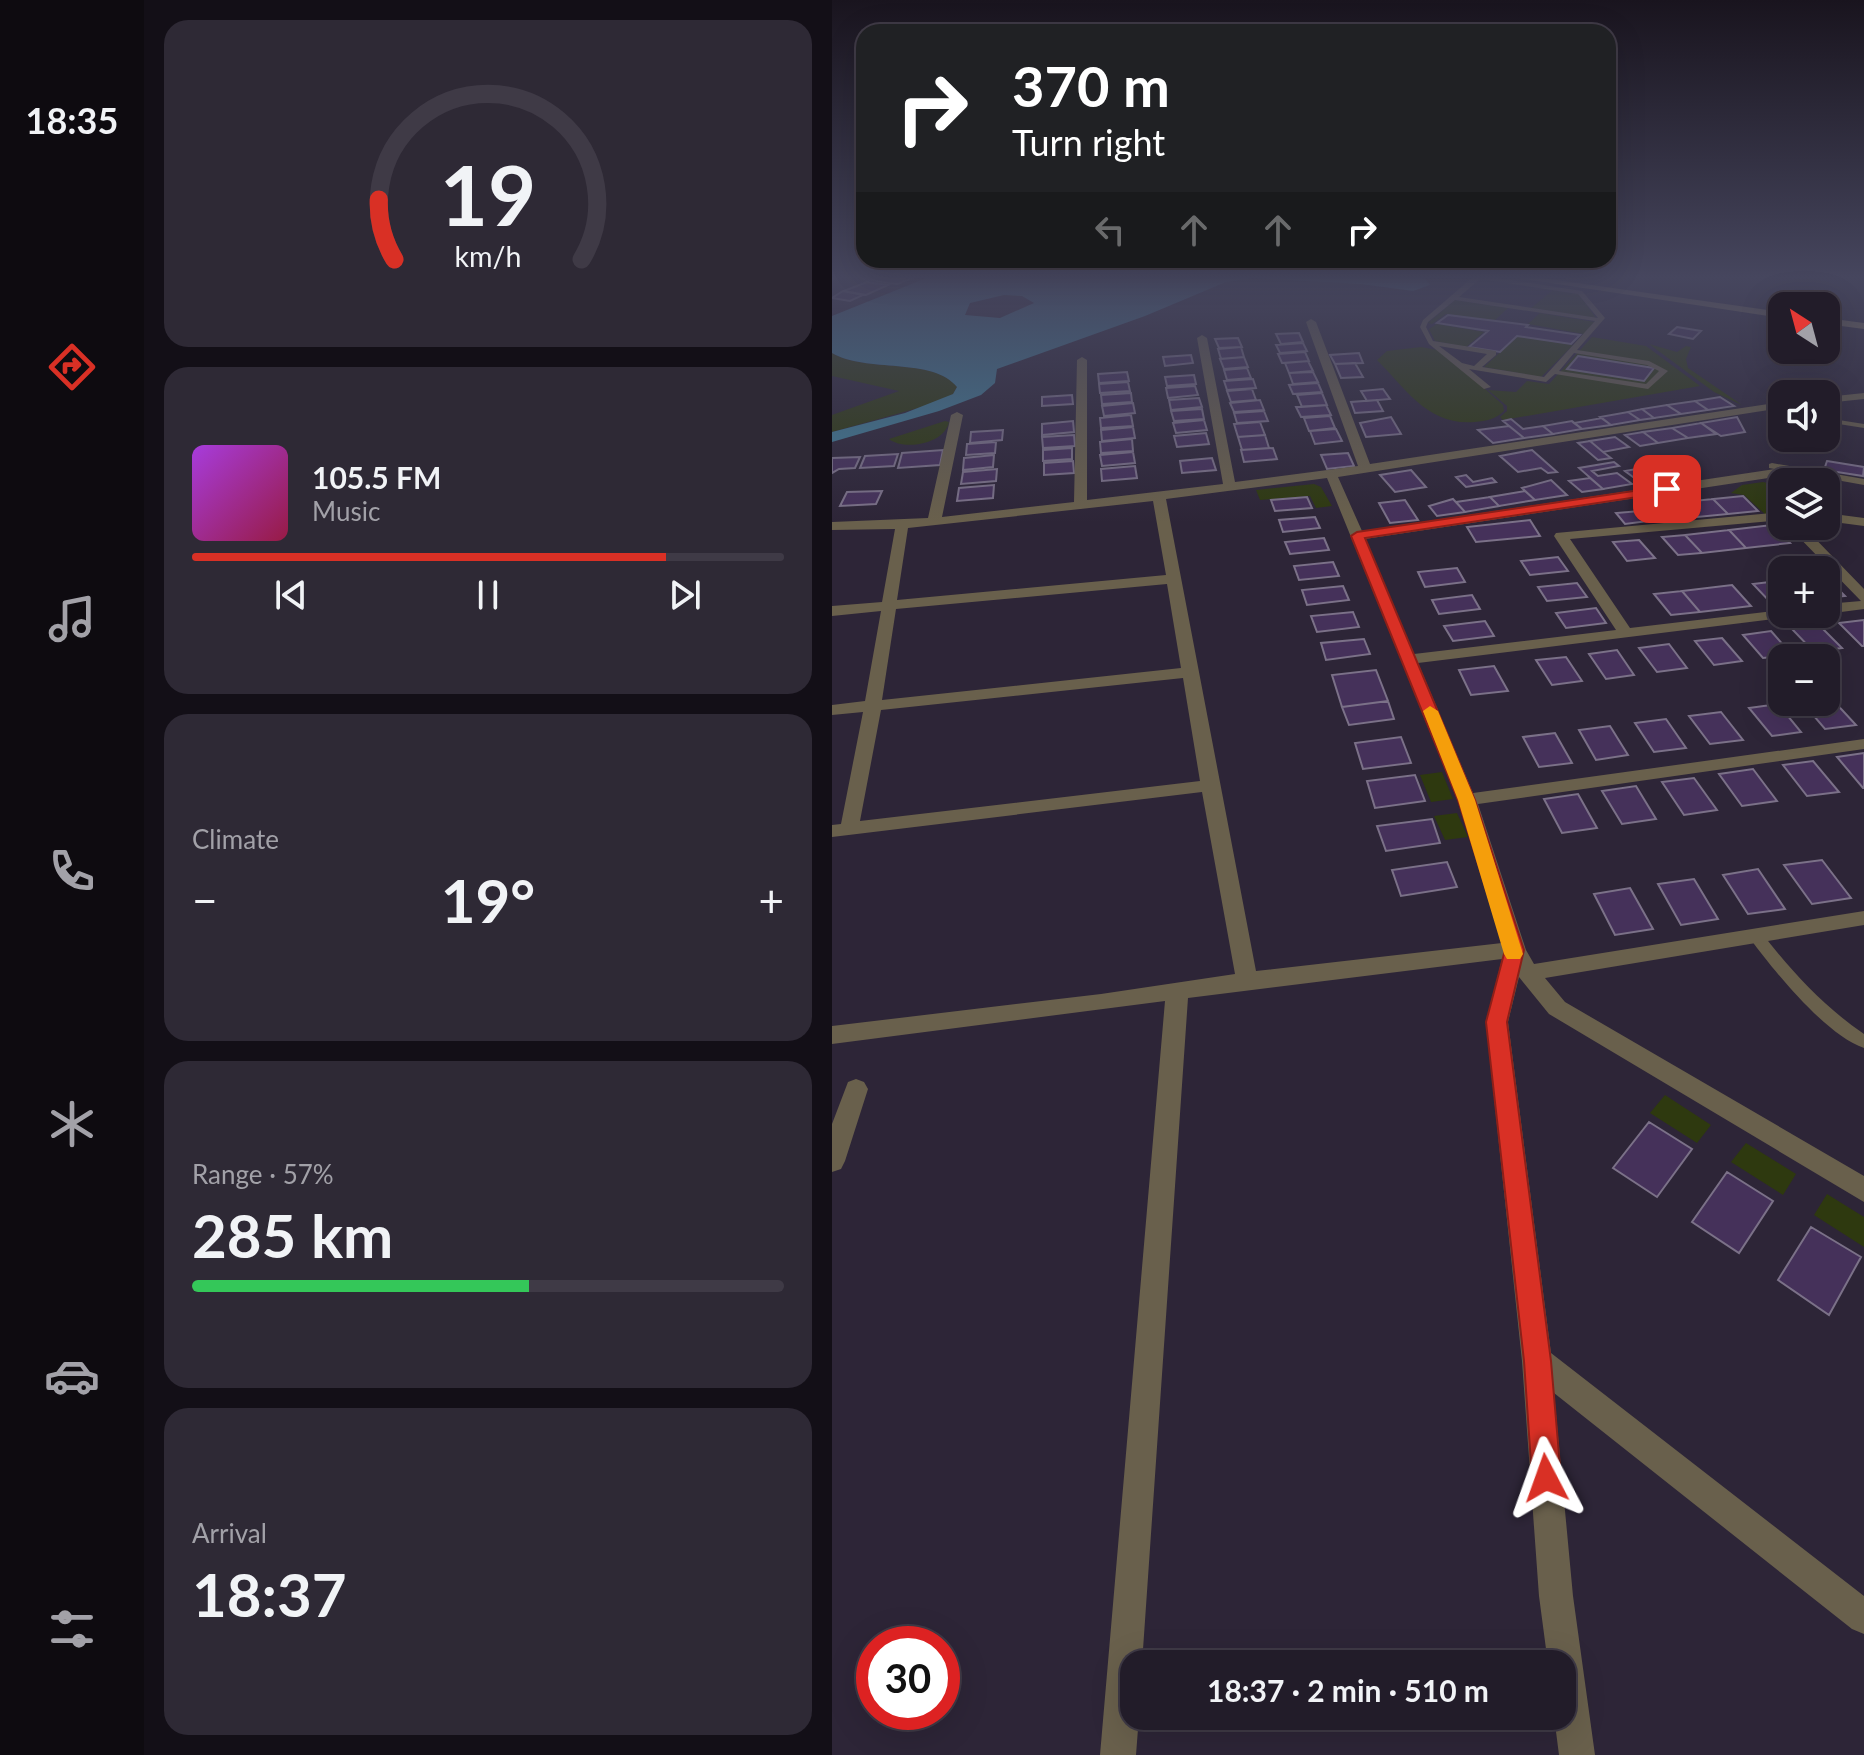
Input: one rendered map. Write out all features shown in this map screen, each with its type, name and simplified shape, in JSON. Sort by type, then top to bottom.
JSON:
[{"type":"street","points":[[1206,359],[1230,487]]},
{"type":"street","points":[[1325,359],[1365,468]]},
{"type":"street","points":[[1080,505],[1082,360]]},
{"type":"street","points":[[1840,399],[1864,396]]},
{"type":"street","points":[[832,526],[902,525],[1159,496],[1331,474],[1768,409]]},
{"type":"street","points":[[934,521],[957,415]]},
{"type":"street","points":[[1357,536],[1768,471]]},
{"type":"street","points":[[1331,474],[1467,800],[1521,962],[1557,1008],[1864,1190]]},
{"type":"street","points":[[1159,496],[1208,786],[1247,980]]},
{"type":"street","points":[[1626,633],[1561,536],[1768,517]]},
{"type":"street","points":[[1840,519],[1864,522]]},
{"type":"street","points":[[902,525],[873,706],[841,830],[1208,786]]},
{"type":"street","points":[[1809,540],[1864,597]]},
{"type":"street","points":[[832,611],[1174,579]]},
{"type":"street","points":[[1840,608],[1864,605]]},
{"type":"street","points":[[1409,659],[1768,616]]},
{"type":"street","points":[[832,710],[1191,672]]},
{"type":"street","points":[[1467,800],[1864,744]]},
{"type":"street","points":[[832,1035],[1247,980],[1521,962],[1756,936],[1864,918]]},
{"type":"street","points":[[1521,962],[1497,1022],[1537,1361],[1556,1596],[1577,1755]]},
{"type":"street","points":[[1118,1755],[1177,991]]},
{"type":"street","points":[[832,1161],[856,1089]]},
{"type":"street","points":[[1537,1361],[1864,1617]]},
{"type":"lane","points":[[1451,359],[1487,387]]},
{"type":"lane","points":[[1476,368],[1486,359]]},
{"type":"lane","points":[[1458,365],[1546,380],[1566,359]]},
{"type":"lane","points":[[1554,372],[1648,387],[1664,371],[1649,363],[1623,359]]},
{"type":"lane","points":[[1840,422],[1864,426]]},
{"type":"lane","points":[[1840,479],[1864,482]]},
{"type":"lane","points":[[1756,936],[1808,1000],[1830,1020],[1864,1042]]},
{"type":"green space","points":[[832,359],[846,359],[933,372],[957,387],[943,401],[832,432],[832,415],[899,391],[832,376]]},
{"type":"green space","points":[[1452,359],[1503,405],[1504,411],[1479,422],[1444,418],[1420,404],[1377,360]]},
{"type":"green space","points":[[1493,359],[1559,359],[1541,377],[1484,367]]},
{"type":"green space","points":[[1572,359],[1663,359],[1700,386],[1503,420],[1500,417],[1507,411],[1507,406],[1488,390],[1516,392],[1527,381],[1549,384]]},
{"type":"green space","points":[[1669,359],[1686,359],[1688,368],[1742,405],[1714,392]]},
{"type":"green space","points":[[949,422],[940,436],[923,443],[904,444],[889,439]]},
{"type":"green space","points":[[1768,483],[1768,515],[1744,495],[1731,493],[1742,485]]},
{"type":"green space","points":[[1314,484],[1321,487],[1332,506],[1316,508],[1310,496],[1260,500],[1256,490]]},
{"type":"green space","points":[[1442,772],[1453,799],[1431,802],[1420,775]]},
{"type":"green space","points":[[1457,813],[1468,837],[1445,840],[1434,816]]},
{"type":"green space","points":[[1665,1095],[1711,1125],[1697,1143],[1650,1113]]},
{"type":"green space","points":[[1746,1143],[1796,1174],[1783,1195],[1731,1162]]},
{"type":"green space","points":[[1827,1194],[1864,1217],[1864,1247],[1814,1215]]},
{"type":"water","points":[[846,359],[1025,359],[997,369],[995,383],[981,395],[939,411],[832,442],[832,432],[905,413],[953,394],[957,387],[932,372]]},
{"type":"building","points":[[1163,359],[1192,359],[1193,363],[1165,366]]},
{"type":"building","points":[[1220,359],[1245,359],[1248,367],[1224,369]]},
{"type":"building","points":[[1280,359],[1309,361],[1282,363]]},
{"type":"building","points":[[1332,359],[1361,359],[1363,363],[1335,364]]},
{"type":"building","points":[[1576,359],[1654,368],[1644,381],[1567,369]]},
{"type":"building","points":[[1308,361],[1313,371],[1289,373],[1285,363]]},
{"type":"building","points":[[1355,363],[1363,377],[1341,378],[1335,364]]},
{"type":"building","points":[[1247,368],[1251,378],[1227,380],[1224,370]]},
{"type":"building","points":[[1127,372],[1129,381],[1099,383],[1098,374]]},
{"type":"building","points":[[1313,372],[1318,382],[1293,384],[1289,373]]},
{"type":"building","points":[[1194,375],[1196,384],[1167,386],[1165,377]]},
{"type":"building","points":[[1253,379],[1256,388],[1227,390],[1224,381]]},
{"type":"building","points":[[1128,382],[1130,391],[1100,393],[1099,384]]},
{"type":"building","points":[[1318,383],[1322,392],[1293,394],[1289,385]]},
{"type":"building","points":[[1195,386],[1198,395],[1168,398],[1166,388]]},
{"type":"building","points":[[1252,389],[1256,400],[1231,402],[1227,391]]},
{"type":"building","points":[[1383,389],[1390,399],[1367,401],[1361,391]]},
{"type":"building","points":[[1131,393],[1132,402],[1102,404],[1101,395]]},
{"type":"building","points":[[1322,393],[1327,405],[1302,407],[1297,395]]},
{"type":"building","points":[[1072,395],[1073,404],[1042,406],[1042,397]]},
{"type":"building","points":[[1720,397],[1734,406],[1708,410],[1695,401]]},
{"type":"building","points":[[1199,398],[1202,407],[1171,410],[1169,400]]},
{"type":"building","points":[[1260,400],[1264,410],[1234,412],[1230,403]]},
{"type":"building","points":[[1377,400],[1383,411],[1355,413],[1351,402]]},
{"type":"building","points":[[1695,401],[1708,410],[1681,414],[1667,405]]},
{"type":"building","points":[[1133,403],[1135,413],[1104,416],[1102,406]]},
{"type":"building","points":[[1326,405],[1331,415],[1301,417],[1296,407]]},
{"type":"building","points":[[1667,405],[1681,414],[1654,418],[1642,409]]},
{"type":"building","points":[[1202,409],[1204,419],[1174,421],[1171,411]]},
{"type":"building","points":[[1642,409],[1654,418],[1640,420],[1628,412]]},
{"type":"building","points":[[1264,411],[1268,421],[1237,423],[1234,413]]},
{"type":"building","points":[[1628,412],[1640,420],[1611,425],[1600,417]]},
{"type":"building","points":[[1131,415],[1133,426],[1101,428],[1100,418]]},
{"type":"building","points":[[1330,416],[1335,428],[1309,431],[1304,418]]},
{"type":"building","points":[[1391,417],[1401,434],[1366,437],[1360,423]]},
{"type":"building","points":[[1737,417],[1745,432],[1721,436],[1701,423]]},
{"type":"building","points":[[1602,418],[1611,425],[1582,429],[1574,423]]},
{"type":"building","points":[[1511,419],[1523,429],[1543,426],[1553,434],[1524,438],[1503,421]]},
{"type":"building","points":[[1204,420],[1207,430],[1176,433],[1173,423]]},
{"type":"building","points":[[1073,421],[1074,432],[1042,435],[1042,424]]},
{"type":"building","points":[[1572,421],[1582,429],[1553,434],[1543,426]]},
{"type":"building","points":[[1260,422],[1265,435],[1238,437],[1234,424]]},
{"type":"building","points":[[1701,423],[1716,434],[1688,438],[1672,428]]},
{"type":"building","points":[[1509,426],[1524,438],[1493,443],[1478,430]]},
{"type":"building","points":[[1133,427],[1135,438],[1102,441],[1101,430]]},
{"type":"building","points":[[1672,428],[1688,438],[1658,443],[1643,432]]},
{"type":"building","points":[[1336,429],[1342,441],[1315,444],[1310,431]]},
{"type":"building","points":[[1003,430],[1002,440],[970,443],[971,432]]},
{"type":"building","points":[[1643,432],[1658,443],[1640,446],[1625,435]]},
{"type":"building","points":[[1206,433],[1209,444],[1177,447],[1174,436]]},
{"type":"building","points":[[1074,435],[1075,446],[1043,448],[1042,437]]},
{"type":"building","points":[[1265,435],[1269,448],[1242,450],[1238,437]]},
{"type":"building","points":[[1615,437],[1629,447],[1603,452],[1590,441]]},
{"type":"building","points":[[1132,439],[1133,451],[1101,453],[1100,442]]},
{"type":"building","points":[[1590,441],[1611,458],[1598,460],[1578,443]]},
{"type":"building","points":[[996,442],[995,453],[966,455],[967,444]]},
{"type":"building","points":[[1072,448],[1072,459],[1043,461],[1043,450]]},
{"type":"building","points":[[1273,448],[1277,459],[1244,462],[1241,450]]},
{"type":"building","points":[[943,450],[940,465],[898,468],[902,453]]},
{"type":"building","points":[[1532,450],[1557,472],[1548,473],[1541,468],[1518,472],[1500,456]]},
{"type":"building","points":[[1133,452],[1135,463],[1102,466],[1100,455]]},
{"type":"building","points":[[1348,453],[1354,466],[1327,469],[1321,455]]},
{"type":"building","points":[[898,454],[894,466],[860,468],[865,456]]},
{"type":"building","points":[[994,455],[993,467],[963,470],[964,458]]},
{"type":"building","points":[[860,457],[855,468],[839,469],[832,473],[832,458]]},
{"type":"building","points":[[1212,458],[1216,470],[1182,473],[1180,461]]},
{"type":"building","points":[[1073,461],[1074,473],[1044,475],[1044,463]]},
{"type":"building","points":[[1827,461],[1864,467],[1863,476],[1840,472],[1840,468],[1825,468]]},
{"type":"building","points":[[1614,462],[1619,466],[1592,471],[1598,476],[1617,473],[1632,484],[1603,489],[1579,468]]},
{"type":"building","points":[[1679,462],[1696,474],[1669,478],[1653,466]]},
{"type":"building","points":[[1135,466],[1137,478],[1102,481],[1101,469]]},
{"type":"building","points":[[1653,466],[1669,478],[1641,483],[1625,471]]},
{"type":"building","points":[[997,469],[996,481],[961,484],[963,472]]},
{"type":"building","points":[[1411,470],[1426,487],[1395,492],[1380,475]]},
{"type":"building","points":[[1466,475],[1473,482],[1492,478],[1496,482],[1466,487],[1456,477]]},
{"type":"building","points":[[1590,478],[1603,489],[1582,492],[1569,481]]},
{"type":"building","points":[[1551,480],[1567,495],[1535,500],[1522,488]]},
{"type":"building","points":[[994,485],[993,498],[957,501],[959,488]]},
{"type":"building","points":[[882,491],[876,504],[840,506],[847,492]]},
{"type":"building","points":[[1525,491],[1535,500],[1499,506],[1490,497]]},
{"type":"building","points":[[1743,496],[1758,511],[1728,514],[1713,499]]},
{"type":"building","points":[[1307,497],[1312,508],[1275,511],[1271,500]]},
{"type":"building","points":[[1490,497],[1499,506],[1465,512],[1456,502]]},
{"type":"building","points":[[1453,499],[1465,512],[1437,516],[1429,506]]},
{"type":"building","points":[[1713,499],[1728,514],[1697,517],[1683,502]]},
{"type":"building","points":[[1405,500],[1418,520],[1390,523],[1379,503]]},
{"type":"building","points":[[1683,502],[1697,517],[1679,519],[1666,504]]},
{"type":"building","points":[[1640,511],[1648,521],[1625,524],[1616,513]]},
{"type":"building","points":[[1315,517],[1320,528],[1283,532],[1279,520]]},
{"type":"building","points":[[1530,520],[1540,536],[1476,542],[1467,527]]},
{"type":"building","points":[[1768,525],[1768,540],[1787,540],[1790,543],[1746,548],[1729,530]]},
{"type":"building","points":[[1729,530],[1746,548],[1702,553],[1685,535]]},
{"type":"building","points":[[1685,535],[1702,553],[1678,555],[1662,537]]},
{"type":"building","points":[[1324,538],[1329,550],[1290,554],[1285,542]]},
{"type":"building","points":[[1639,540],[1655,558],[1627,561],[1613,542]]},
{"type":"building","points":[[1558,557],[1568,571],[1530,575],[1521,561]]},
{"type":"building","points":[[1333,562],[1339,576],[1299,580],[1294,566]]},
{"type":"building","points":[[1457,568],[1465,582],[1425,587],[1418,572]]},
{"type":"building","points":[[1768,582],[1768,600],[1753,584]]},
{"type":"building","points":[[1577,583],[1587,597],[1547,601],[1538,587]]},
{"type":"building","points":[[1732,585],[1751,606],[1700,612],[1682,591]]},
{"type":"building","points":[[1343,586],[1349,600],[1307,605],[1302,590]]},
{"type":"building","points":[[1682,591],[1700,612],[1671,615],[1654,594]]},
{"type":"building","points":[[1472,595],[1480,609],[1439,614],[1432,600]]},
{"type":"building","points":[[1596,608],[1606,623],[1566,628],[1556,613]]},
{"type":"building","points":[[1353,612],[1359,627],[1317,632],[1311,616]]},
{"type":"building","points":[[1864,620],[1864,646],[1862,646],[1840,623]]},
{"type":"building","points":[[1485,621],[1494,636],[1453,641],[1444,626]]},
{"type":"building","points":[[1822,628],[1838,644],[1806,644],[1792,629]]},
{"type":"building","points":[[1771,631],[1782,644],[1768,644],[1768,657],[1763,658],[1743,635]]},
{"type":"building","points":[[1722,638],[1742,661],[1714,665],[1695,641]]},
{"type":"building","points":[[1364,639],[1370,654],[1326,660],[1321,643]]},
{"type":"building","points":[[1669,644],[1687,668],[1657,672],[1639,648]]},
{"type":"building","points":[[1617,650],[1634,675],[1606,679],[1589,654]]},
{"type":"building","points":[[1566,657],[1582,681],[1552,685],[1536,660]]},
{"type":"building","points":[[1494,666],[1508,691],[1471,695],[1459,670]]},
{"type":"building","points":[[1376,670],[1388,701],[1342,707],[1332,675]]},
{"type":"building","points":[[1388,701],[1394,719],[1349,725],[1342,707]]},
{"type":"building","points":[[1768,705],[1768,716],[1788,716],[1801,732],[1772,736],[1749,708]]},
{"type":"building","points":[[1840,708],[1856,725],[1825,729],[1814,716],[1840,716]]},
{"type":"building","points":[[1721,712],[1743,740],[1710,744],[1689,716]]},
{"type":"building","points":[[1666,719],[1686,748],[1654,752],[1635,723]]},
{"type":"building","points":[[1610,726],[1628,755],[1596,760],[1579,730]]},
{"type":"building","points":[[1555,733],[1572,763],[1539,767],[1523,737]]},
{"type":"building","points":[[1401,737],[1411,763],[1363,769],[1355,743]]},
{"type":"building","points":[[1864,753],[1864,788],[1863,788],[1837,757]]},
{"type":"building","points":[[1813,761],[1839,792],[1807,796],[1783,765]]},
{"type":"building","points":[[1753,769],[1777,801],[1742,806],[1719,774]]},
{"type":"building","points":[[1415,775],[1425,801],[1375,808],[1367,781]]},
{"type":"building","points":[[1694,778],[1717,810],[1684,815],[1662,782]]},
{"type":"building","points":[[1636,786],[1656,819],[1622,824],[1602,791]]},
{"type":"building","points":[[1578,794],[1597,828],[1562,833],[1544,799]]},
{"type":"building","points":[[1432,819],[1440,843],[1386,851],[1377,826]]},
{"type":"building","points":[[1822,860],[1851,898],[1812,904],[1784,865]]},
{"type":"building","points":[[1447,862],[1457,887],[1401,896],[1392,870]]},
{"type":"building","points":[[1758,869],[1785,909],[1748,914],[1723,875]]},
{"type":"building","points":[[1694,879],[1718,919],[1681,925],[1658,884]]},
{"type":"building","points":[[1630,888],[1653,929],[1615,935],[1594,894]]},
{"type":"building","points":[[1649,1122],[1692,1149],[1657,1197],[1613,1168]]},
{"type":"building","points":[[1727,1172],[1773,1201],[1739,1253],[1692,1222]]},
{"type":"building","points":[[1811,1227],[1861,1257],[1829,1315],[1778,1280]]},
{"type":"slow traffic","points":[[1430,711],[1467,800],[1514,954]]},
{"type":"route","points":[[1546,1478],[1537,1361],[1497,1022],[1515,950],[1467,800],[1357,536],[1667,489]]}]
